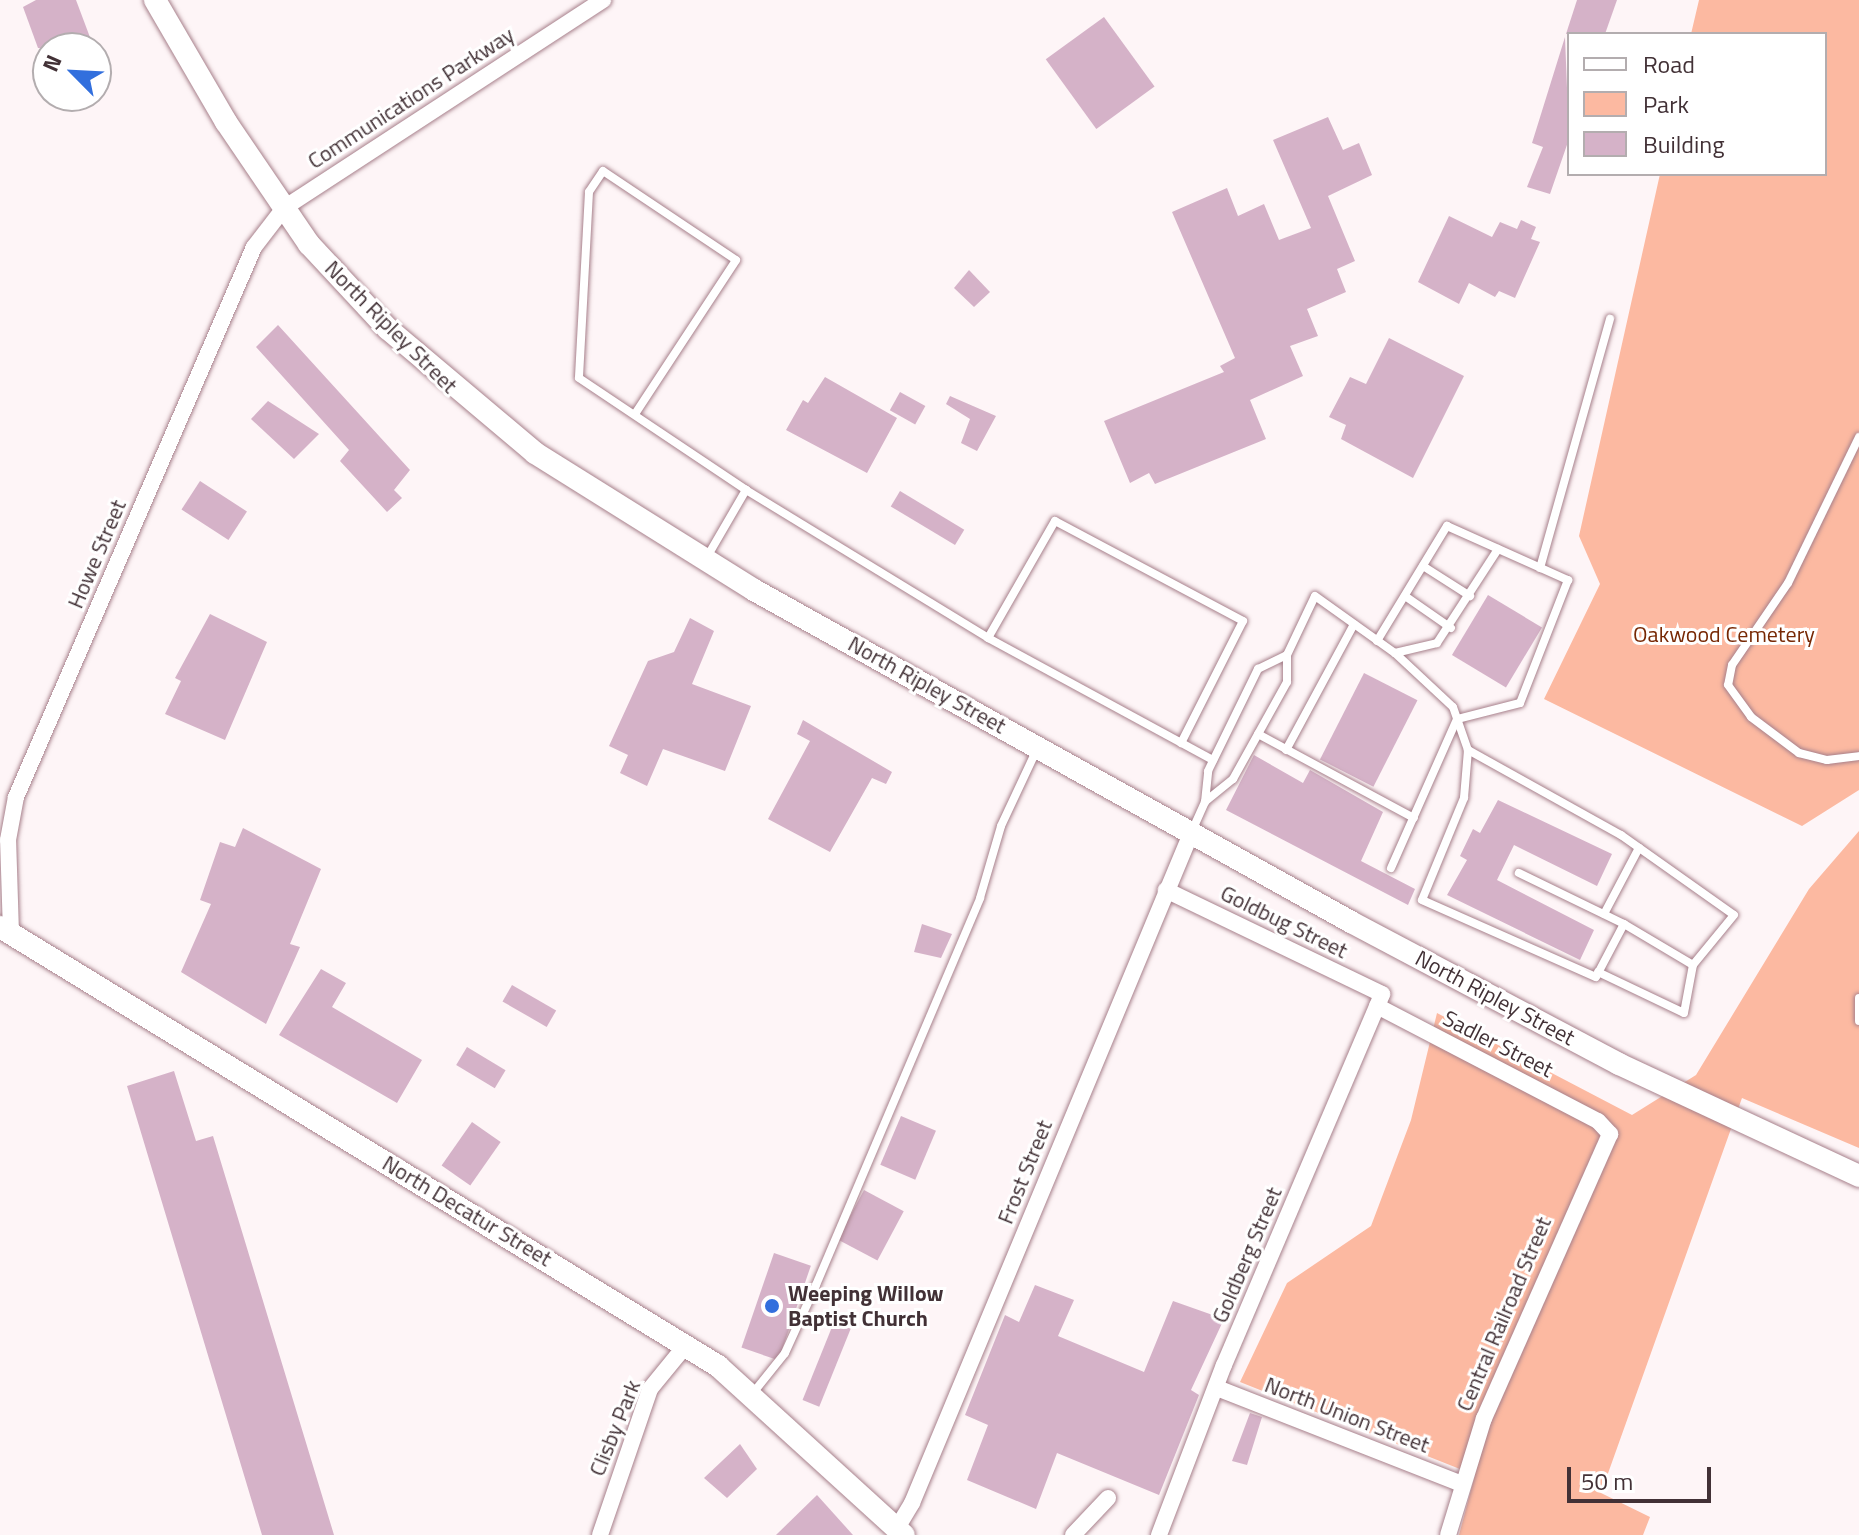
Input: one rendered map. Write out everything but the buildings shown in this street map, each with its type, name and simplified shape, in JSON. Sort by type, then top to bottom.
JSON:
[{"type":"main road","name":"North Ripley Street","points":[[155,0],[284,208],[349,289],[459,394],[535,453],[705,561],[1192,831],[1619,1064],[1859,1176]]},
{"type":"main road","name":"North Decatur Street","points":[[6,930],[686,1345],[752,1393],[900,1532]]},
{"type":"street","name":"Communications Parkway","points":[[284,208],[603,0]]},
{"type":"street","name":"Howe Street","points":[[6,930],[8,840],[16,797],[254,247],[284,208]]},
{"type":"street","name":"Frost Street","points":[[900,1532],[1192,831]]},
{"type":"street","name":"Goldbug Street","points":[[1166,890],[1380,1000]]},
{"type":"street","name":"Sadler Street","points":[[1380,1000],[1598,1121]]},
{"type":"street","name":"Goldberg Street","points":[[1159,1535],[1217,1388],[1380,1000]]},
{"type":"street","name":"Central Railroad Street","points":[[1448,1535],[1484,1418],[1571,1211],[1609,1144],[1610,1134],[1598,1121]]},
{"type":"street","name":"Clisby Park","points":[[600,1535],[650,1389],[686,1345]]},
{"type":"street","name":"North Union Street","points":[[1217,1388],[1462,1484]]},
{"type":"street","points":[[1073,1535],[1108,1498]]},
{"type":"lane","points":[[635,414],[736,260],[603,171],[589,192],[579,378],[746,490],[988,638],[1213,760]]},
{"type":"lane","points":[[1540,568],[1610,319]]},
{"type":"lane","points":[[1859,437],[1812,540],[1732,665],[1728,685],[1751,717],[1799,753],[1827,760],[1859,756]]},
{"type":"lane","points":[[705,561],[746,490]]},
{"type":"lane","points":[[988,638],[1055,521],[1243,621],[1181,743]]},
{"type":"lane","points":[[1377,641],[1447,526],[1568,580],[1520,703],[1457,719]]},
{"type":"lane","points":[[1395,653],[1437,643],[1451,628],[1498,549]]},
{"type":"lane","points":[[1423,566],[1470,596]]},
{"type":"lane","points":[[1205,802],[1233,779],[1287,682],[1287,655],[1315,596],[1395,653],[1453,707],[1468,750],[1464,798],[1422,900],[1596,977],[1624,924]]},
{"type":"lane","points":[[1405,596],[1451,628]]},
{"type":"lane","points":[[1286,750],[1354,624]]},
{"type":"lane","points":[[1192,831],[1205,802],[1213,760],[1258,669],[1287,655]]},
{"type":"lane","points":[[1391,868],[1457,719]]},
{"type":"lane","points":[[1258,734],[1414,818]]},
{"type":"lane","points":[[752,1393],[785,1353],[816,1285],[980,898],[1001,826],[1038,746]]},
{"type":"lane","points":[[1468,750],[1639,848],[1734,915],[1693,965],[1684,1013],[1598,972]]},
{"type":"lane","points":[[1604,914],[1639,848]]},
{"type":"lane","points":[[1519,873],[1624,924],[1693,965]]},
{"type":"lane","points":[[1859,998],[1859,1021]]},
{"type":"green space","name":"Oakwood Cemetery","points":[[1699,0],[1859,0],[1859,790],[1802,826],[1544,699],[1600,584],[1579,536],[1660,176],[1827,176],[1827,32],[1691,32]]},
{"type":"green space","points":[[1859,831],[1859,1148],[1742,1098],[1601,1493],[1650,1517],[1643,1535],[1459,1535],[1475,1475],[1240,1382],[1287,1283],[1371,1226],[1411,1120],[1437,1013],[1632,1115],[1696,1075],[1809,889]]},
{"type":"place","name":"Weeping Willow Baptist Church","points":[[772,1306]]}]
